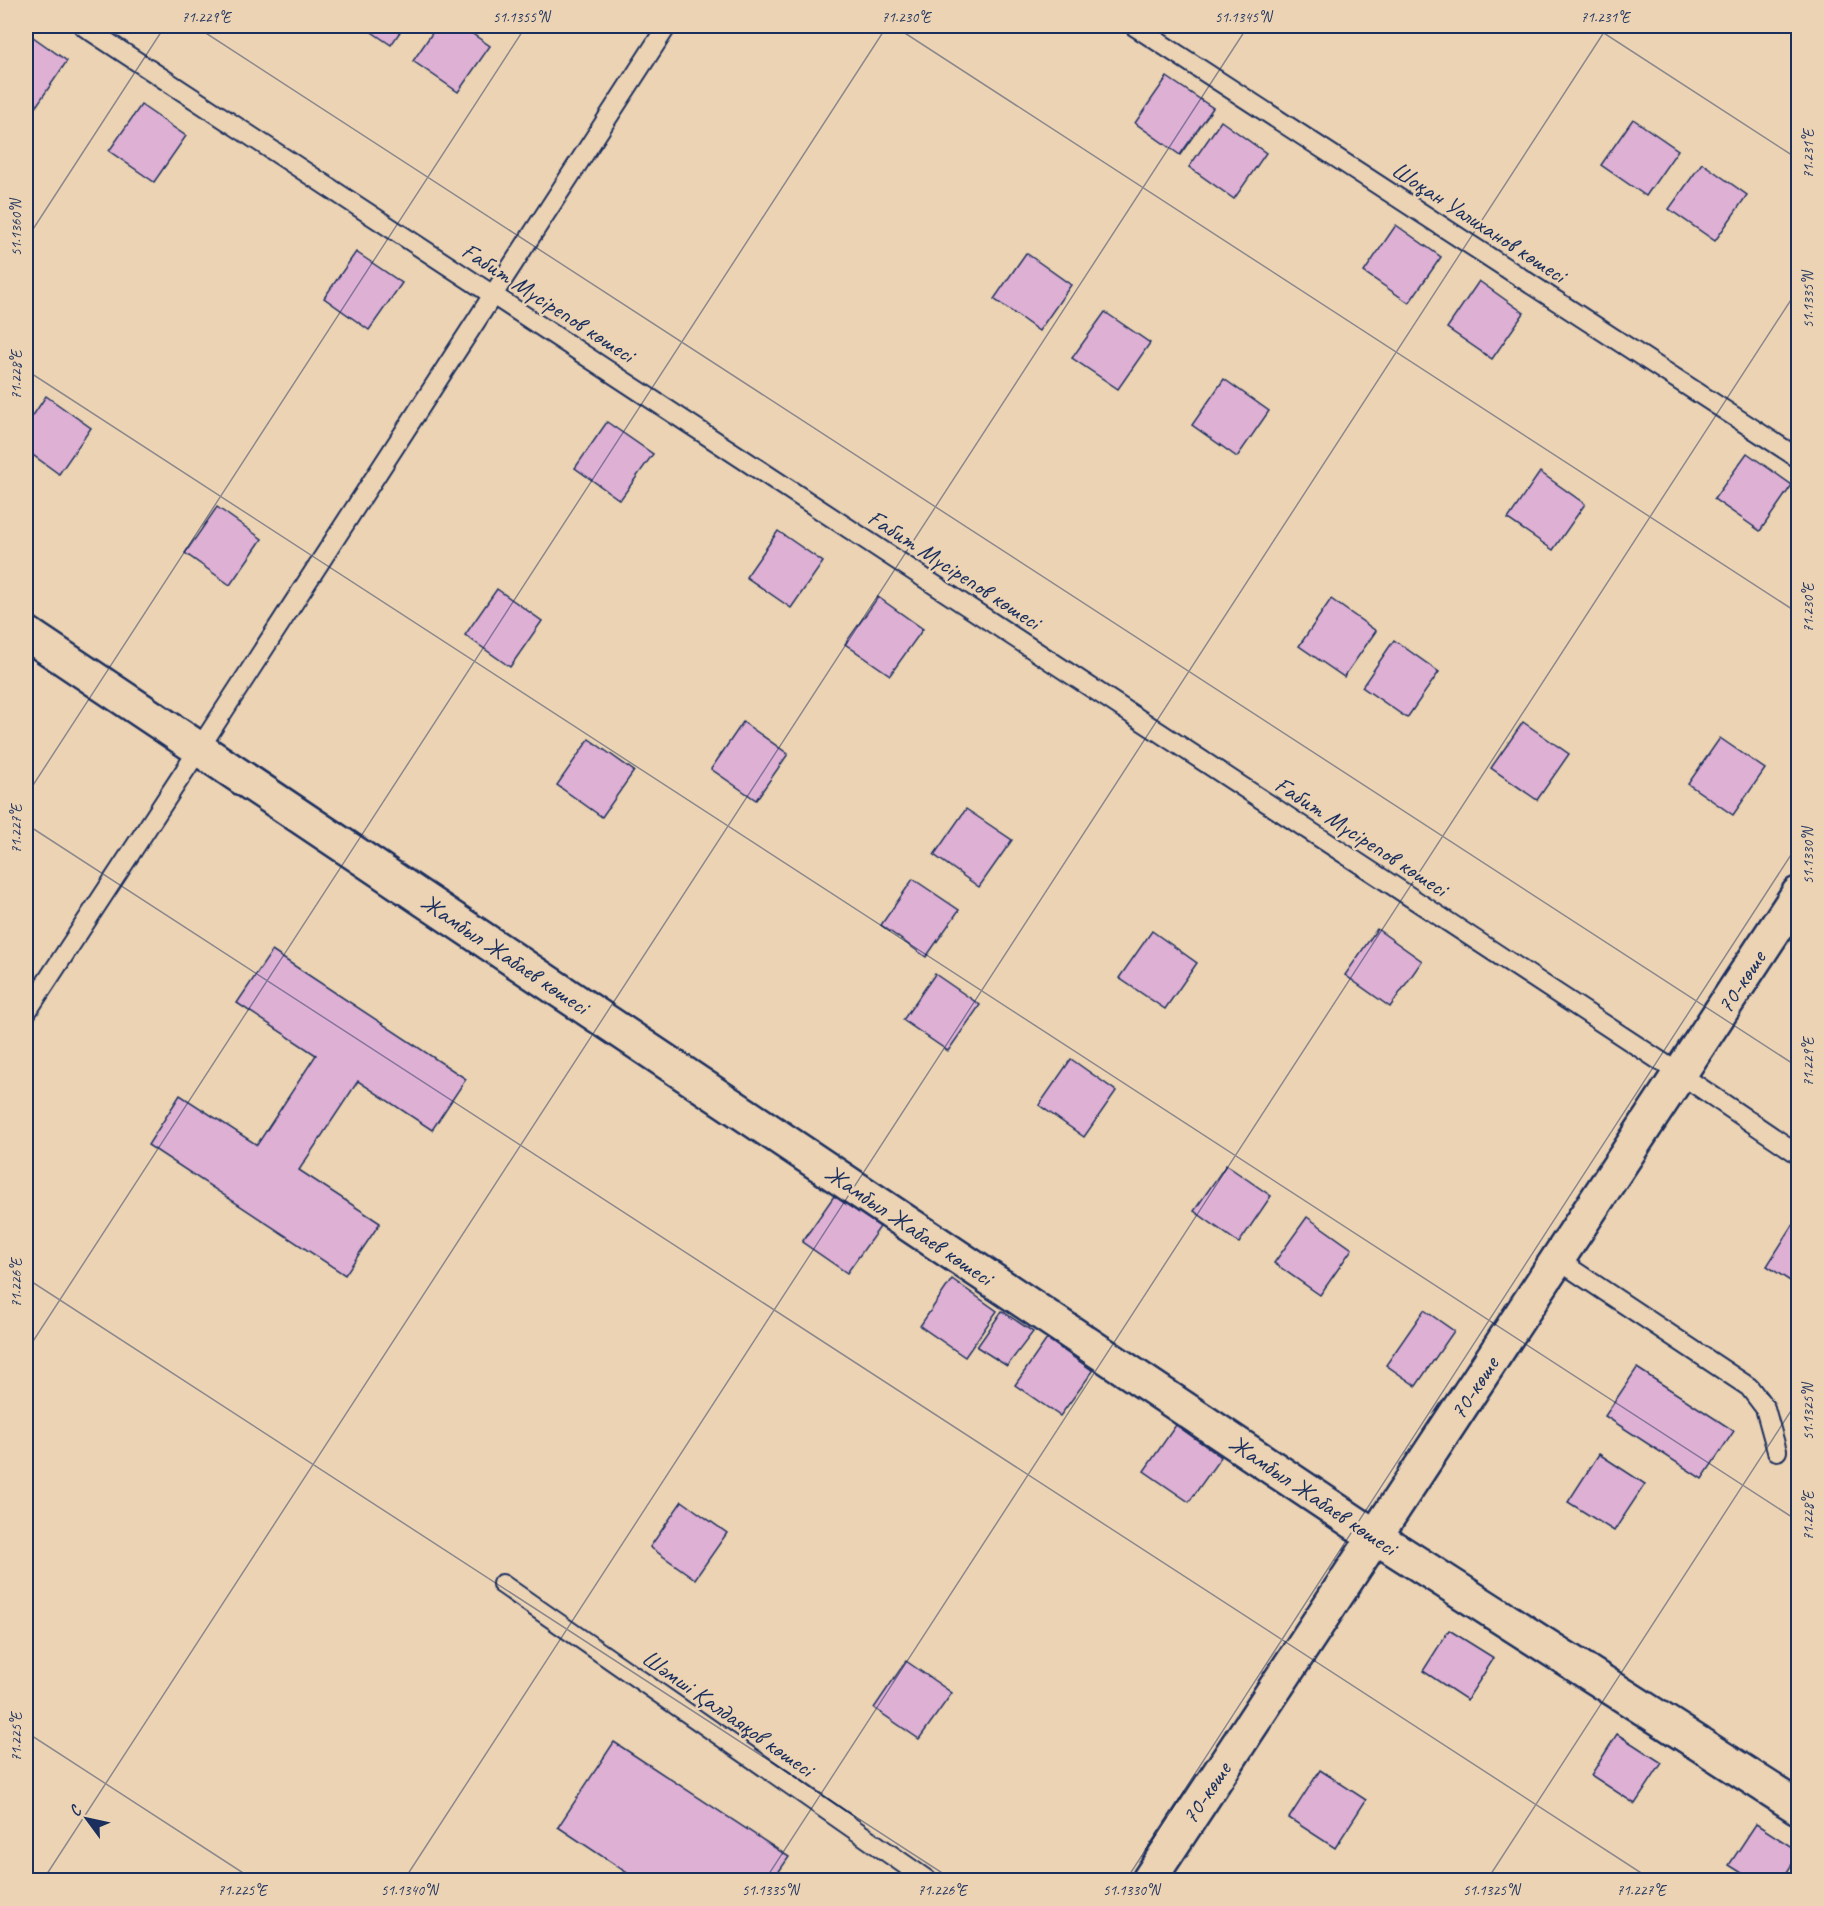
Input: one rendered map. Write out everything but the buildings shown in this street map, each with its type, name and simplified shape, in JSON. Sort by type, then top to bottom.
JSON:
[{"type":"street","name":"Жамбыл Жабаев көшесі","points":[[26,633],[1376,1537],[1798,1807]]},
{"type":"street","name":"70-көше","points":[[1149,1881],[1798,894]]},
{"type":"lane","name":"Ғабит Мүсірепов көшесі","points":[[83,26],[1680,1074],[1798,1154]]},
{"type":"lane","points":[[26,1013],[667,26]]},
{"type":"lane","name":"Шоқан Уалиханов көшесі","points":[[1134,26],[1798,458]]},
{"type":"lane","points":[[1558,1260],[1749,1387],[1765,1408],[1777,1451]]},
{"type":"lane","name":"Шәмші Қалдаяқов көшесі","points":[[502,1584],[927,1881]]}]
